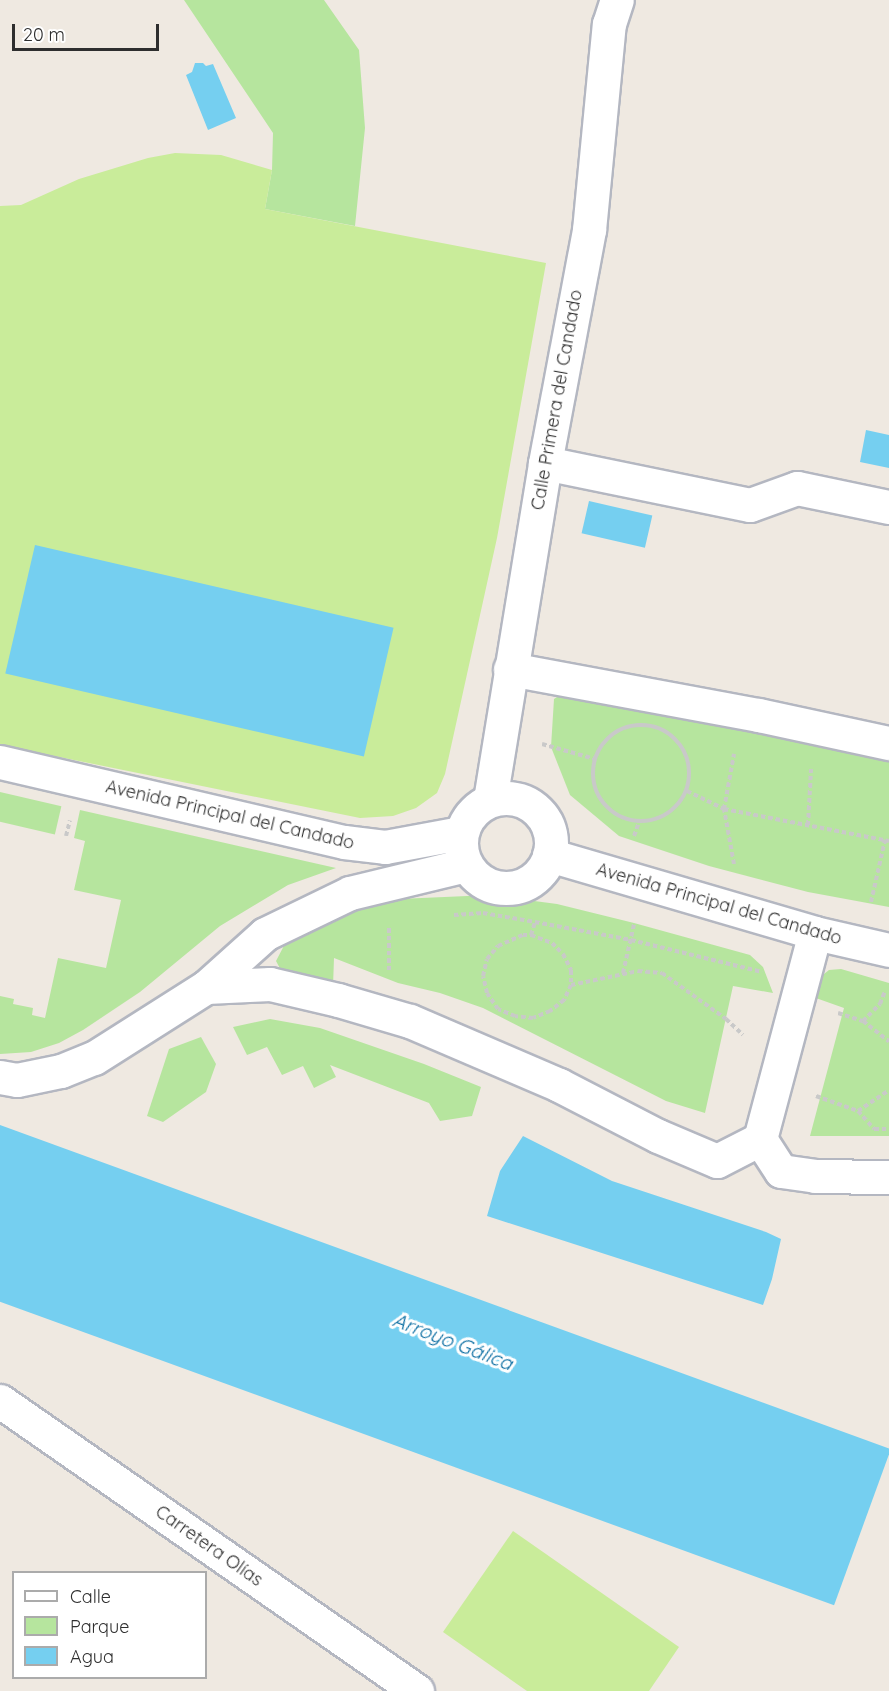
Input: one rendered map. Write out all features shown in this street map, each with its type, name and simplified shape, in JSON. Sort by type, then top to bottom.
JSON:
[{"type":"street","name":"Calle Primera del Candado","points":[[490,800],[545,463],[589,230],[609,24],[617,0]]},
{"type":"street","points":[[545,463],[750,505],[797,488],[889,507]]},
{"type":"street","points":[[510,669],[742,712],[889,743]]},
{"type":"street","name":"Avenida Principal del Candado","points":[[0,762],[344,842],[385,847],[461,833]]},
{"type":"street","points":[[515,798],[536,809],[549,830],[549,855],[539,874],[521,886],[500,889],[480,881],[465,865],[461,833],[471,812],[490,800],[515,798]]},
{"type":"street","name":"Avenida Principal del Candado","points":[[549,855],[814,933],[875,947]]},
{"type":"street","points":[[0,1077],[16,1080],[61,1071],[94,1058],[206,987],[265,934],[350,893],[465,865]]},
{"type":"street","points":[[814,933],[760,1139],[781,1171],[815,1176],[889,1177]]},
{"type":"street","points":[[206,987],[270,984],[410,1021],[559,1085],[658,1136],[717,1161],[760,1139]]},
{"type":"street","name":"Carretera Olías","points":[[0,1401],[417,1691]]},
{"type":"path","points":[[738,910],[735,872],[724,809],[742,712]]},
{"type":"path","points":[[638,724],[657,728],[674,738],[685,753],[690,772],[687,791],[676,808],[659,819],[639,822],[622,819],[607,808],[597,794],[592,776],[595,759],[604,741],[619,729],[638,724]]},
{"type":"path","points":[[808,825],[814,727]]},
{"type":"path","points":[[500,734],[595,759]]},
{"type":"path","points":[[687,791],[724,809],[887,841],[875,947]]},
{"type":"path","points":[[623,973],[641,882]]},
{"type":"path","points":[[386,1014],[390,884]]},
{"type":"path","points":[[447,915],[483,914],[535,922],[631,940],[765,973],[797,1001],[863,1021],[889,1041]]},
{"type":"path","points":[[531,935],[535,922]]},
{"type":"path","points":[[531,935],[552,943],[563,954],[571,970],[571,985],[564,1000],[550,1011],[533,1018],[514,1016],[498,1009],[487,993],[483,976],[487,958],[498,946],[510,939],[531,935]]},
{"type":"path","points":[[571,985],[638,971],[662,973],[726,1019],[776,1077],[858,1111],[874,1129],[889,1129]]},
{"type":"path","points":[[863,1021],[880,1004],[888,983]]},
{"type":"path","points":[[858,1111],[889,1090]]},
{"type":"green space","points":[[184,0],[324,0],[359,50],[365,128],[355,226],[265,209],[272,170],[273,133]]},
{"type":"green space","points":[[175,153],[221,155],[272,170],[265,209],[546,263],[497,538],[445,774],[437,793],[416,808],[393,816],[360,818],[0,745],[0,206],[21,205],[79,179],[148,158]]},
{"type":"green space","points":[[566,691],[889,759],[889,907],[808,892],[709,866],[619,836],[570,795],[551,747],[554,699]]},
{"type":"green space","points":[[0,792],[61,806],[55,834],[0,822]]},
{"type":"green space","points":[[80,810],[336,868],[288,885],[220,926],[140,992],[83,1030],[59,1043],[31,1052],[0,1054],[0,996],[14,999],[13,1004],[33,1008],[32,1015],[45,1018],[58,958],[106,968],[121,900],[74,890],[85,841],[74,838]]},
{"type":"green space","points":[[490,895],[557,904],[634,923],[750,955],[763,967],[773,993],[733,986],[705,1113],[666,1101],[483,1008],[440,993],[398,983],[334,958],[333,987],[283,974],[276,961],[288,938],[310,926],[354,911],[399,899]]},
{"type":"green space","points":[[841,969],[889,983],[889,1136],[810,1136],[844,1008],[813,997],[819,978],[829,970]]},
{"type":"green space","points":[[270,1019],[320,1028],[424,1064],[481,1087],[472,1116],[440,1121],[429,1103],[330,1065],[336,1077],[314,1088],[303,1066],[282,1075],[267,1047],[247,1055],[233,1027]]},
{"type":"green space","points":[[201,1037],[216,1064],[206,1092],[163,1122],[147,1116],[169,1049]]},
{"type":"green space","points":[[513,1531],[679,1647],[649,1691],[527,1691],[443,1632]]},
{"type":"water","points":[[195,63],[203,63],[206,66],[213,64],[236,118],[208,130],[186,75],[192,72]]},
{"type":"water","points":[[866,430],[889,435],[889,468],[860,462]]},
{"type":"water","points":[[589,501],[652,516],[645,548],[582,533]]},
{"type":"water","points":[[35,545],[394,628],[364,756],[5,674]]},
{"type":"water","name":"Arroyo Gálica","points":[[0,1125],[889,1449],[889,1454],[834,1605],[0,1302]]},
{"type":"water","points":[[523,1136],[612,1181],[781,1239],[772,1279],[763,1305],[487,1216],[500,1171]]}]
